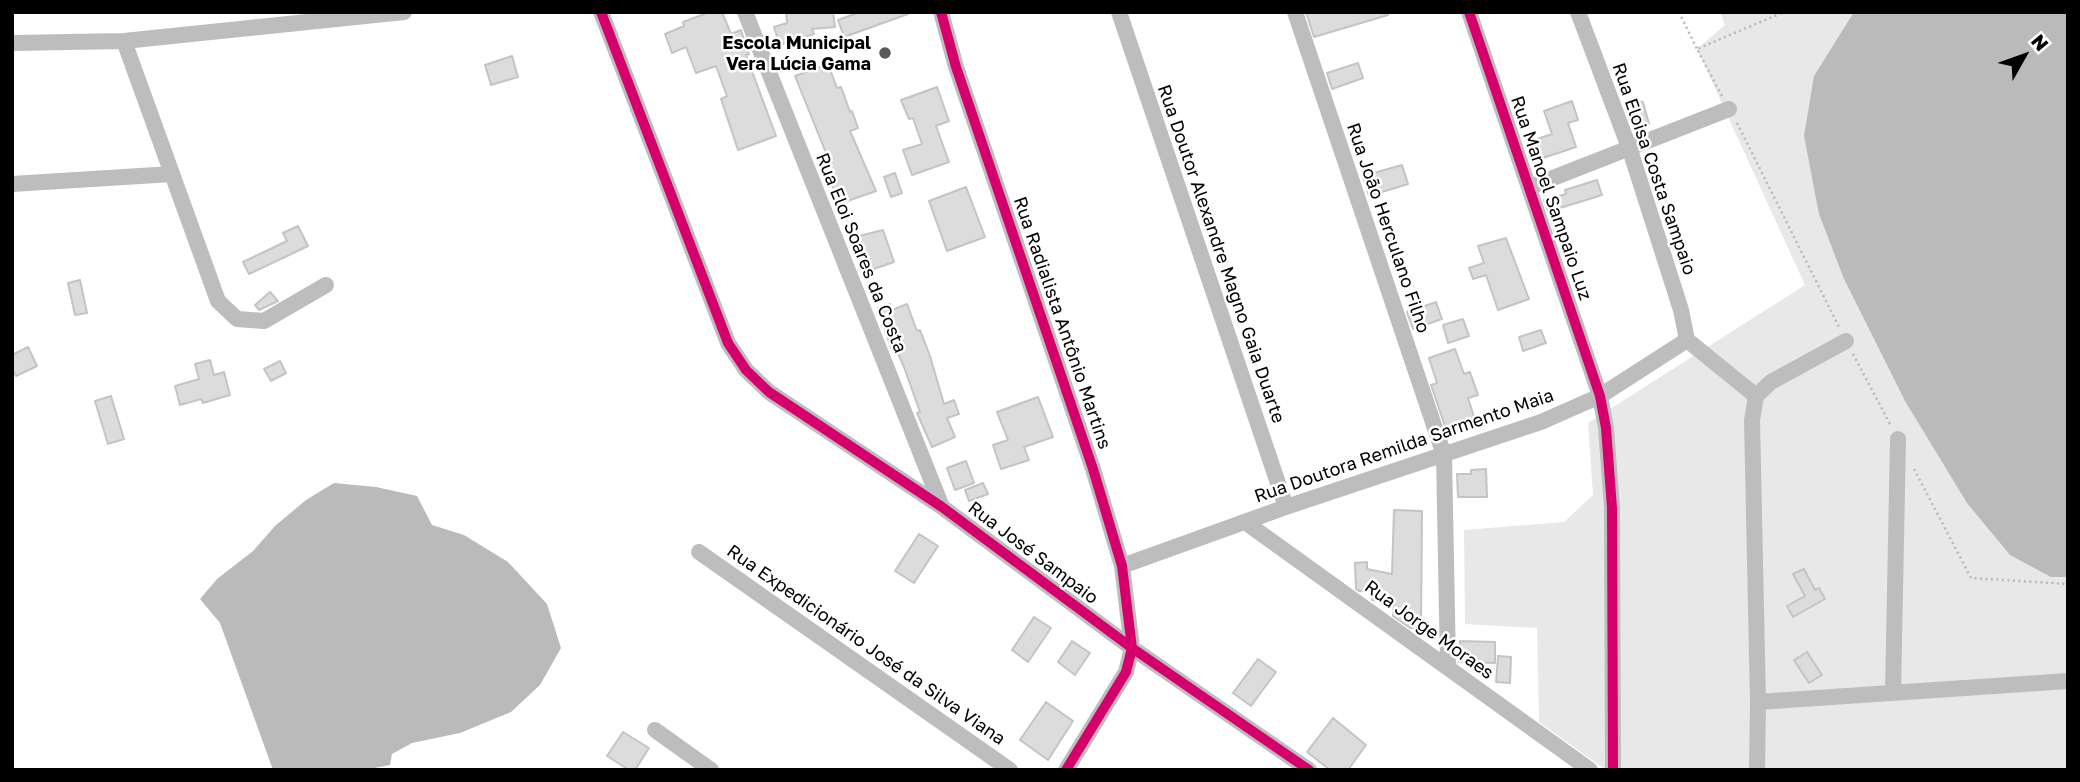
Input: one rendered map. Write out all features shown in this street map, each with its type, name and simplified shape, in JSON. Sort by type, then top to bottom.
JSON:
[{"type":"street","points":[[12,43],[124,41],[404,12]]},
{"type":"street","name":"Rua José Sampaio","points":[[601,12],[728,343],[746,370],[769,392],[942,507],[1132,648],[1309,770]]},
{"type":"street","name":"Rua Eloi Soares da Costa","points":[[746,12],[942,507]]},
{"type":"street","name":"Rua Radialista Antônio Martins","points":[[941,12],[956,67],[1093,469],[1122,566],[1132,648]]},
{"type":"street","name":"Rua Doutor Alexandre Magno Gaia Duarte","points":[[1119,12],[1286,507]]},
{"type":"street","name":"Rua João Herculano Filho","points":[[1296,12],[1444,455],[1448,667]]},
{"type":"street","name":"Rua Manoel Sampaio Luz","points":[[1469,12],[1600,396],[1606,428],[1612,508],[1613,770]]},
{"type":"street","name":"Rua Eloisa Costa Sampaio","points":[[1578,12],[1630,150],[1681,310],[1687,340]]},
{"type":"street","points":[[124,41],[218,301],[237,319],[264,321],[327,285]]},
{"type":"street","points":[[1530,187],[1729,109]]},
{"type":"street","points":[[12,184],[172,174]]},
{"type":"street","points":[[1687,340],[1756,396]]},
{"type":"street","name":"Rua Doutora Remilda Sarmento Maia","points":[[1122,566],[1286,507],[1541,422],[1600,396],[1687,340]]},
{"type":"street","points":[[1757,770],[1752,420],[1756,396],[1771,382],[1846,341]]},
{"type":"street","points":[[1893,692],[1898,439]]},
{"type":"street","name":"Rua Jorge Moraes","points":[[1245,522],[1590,770]]},
{"type":"street","name":"Rua Expedicionário José da Silva Viana","points":[[699,552],[1010,770]]},
{"type":"street","points":[[1066,770],[1117,689],[1126,671],[1132,648]]},
{"type":"street","points":[[1758,702],[2068,681]]},
{"type":"street","points":[[655,730],[711,770]]},
{"type":"path","points":[[1679,12],[1898,439]]},
{"type":"path","points":[[1697,49],[1784,12]]},
{"type":"path","points":[[1910,462],[1971,578],[2068,584]]},
{"type":"shaded area","points":[[1720,12],[2068,12],[2068,770],[1606,770],[1539,722],[1537,628],[1465,624],[1464,530],[1564,522],[1593,495],[1588,423],[1805,285],[1697,49],[1725,25]]},
{"type":"shaded area","points":[[1854,12],[2068,12],[2068,577],[2051,577],[2010,555],[1967,503],[1905,401],[1844,279],[1819,214],[1804,136],[1814,76]]},
{"type":"shaded area","points":[[334,483],[376,487],[417,496],[432,525],[464,535],[508,562],[547,604],[561,648],[540,685],[511,712],[460,733],[412,743],[392,754],[390,765],[364,770],[273,770],[220,623],[200,599],[217,579],[253,551],[275,526],[306,500]]},
{"type":"building","points":[[710,12],[722,12],[731,34],[741,30],[749,54],[746,55],[776,136],[738,150],[721,99],[727,96],[716,66],[696,73],[686,47],[672,53],[665,34],[684,26],[683,22]]},
{"type":"building","points":[[786,12],[833,12],[835,27],[812,29],[814,34],[780,45],[774,27],[787,23]]},
{"type":"building","points":[[860,12],[908,14],[844,37],[838,20]]},
{"type":"building","points":[[1306,12],[1387,12],[1388,15],[1314,37]]},
{"type":"building","points":[[512,56],[518,77],[491,85],[485,65]]},
{"type":"building","points":[[1358,63],[1363,78],[1332,89],[1327,73]]},
{"type":"building","points":[[828,64],[837,88],[841,87],[850,112],[852,111],[858,128],[850,131],[876,191],[839,204],[830,180],[836,178],[795,76]]},
{"type":"building","points":[[937,87],[949,121],[936,126],[949,162],[912,175],[903,150],[922,144],[913,118],[909,119],[901,100]]},
{"type":"building","points":[[1572,101],[1578,120],[1568,123],[1576,147],[1540,159],[1534,140],[1552,134],[1544,111]]},
{"type":"building","points":[[1643,102],[1649,124],[1634,128],[1627,104]]},
{"type":"building","points":[[1402,165],[1408,184],[1369,196],[1363,176]]},
{"type":"building","points":[[895,173],[902,193],[891,197],[884,177]]},
{"type":"building","points":[[1597,180],[1602,195],[1557,209],[1563,229],[1555,232],[1544,200],[1566,194],[1565,190]]},
{"type":"building","points":[[966,187],[985,237],[947,251],[929,201]]},
{"type":"building","points":[[298,226],[308,246],[249,274],[243,262],[287,241],[283,233]]},
{"type":"building","points":[[883,230],[894,262],[868,271],[859,236]]},
{"type":"building","points":[[1506,238],[1529,299],[1498,310],[1486,275],[1473,279],[1469,268],[1484,263],[1478,246]]},
{"type":"building","points":[[80,280],[87,313],[75,315],[68,283]]},
{"type":"building","points":[[270,292],[278,301],[259,310],[255,305]]},
{"type":"building","points":[[1436,302],[1442,319],[1413,329],[1407,312]]},
{"type":"building","points":[[890,304],[892,310],[907,304],[930,356],[944,404],[954,400],[959,414],[947,418],[955,437],[932,447],[917,413],[920,412],[904,367],[895,347],[891,348],[878,308]]},
{"type":"building","points":[[1463,319],[1469,336],[1448,343],[1443,325]]},
{"type":"building","points":[[1541,330],[1546,343],[1523,351],[1519,337]]},
{"type":"building","points":[[28,347],[37,366],[16,376],[12,368],[12,355]]},
{"type":"building","points":[[1455,349],[1464,374],[1470,372],[1478,395],[1468,398],[1475,420],[1446,429],[1431,385],[1437,383],[1429,358]]},
{"type":"building","points":[[210,360],[214,375],[224,372],[230,395],[203,403],[201,399],[180,405],[175,386],[199,379],[195,364]]},
{"type":"building","points":[[280,361],[286,373],[271,381],[264,369]]},
{"type":"building","points":[[111,396],[124,439],[108,444],[95,401]]},
{"type":"building","points":[[1038,397],[1053,437],[1024,447],[1029,460],[1001,469],[993,445],[1008,440],[997,412]]},
{"type":"building","points":[[966,461],[974,483],[955,490],[947,468]]},
{"type":"building","points":[[1486,469],[1487,497],[1458,497],[1457,474],[1471,474],[1471,470]]},
{"type":"building","points":[[983,483],[988,494],[969,501],[965,490]]},
{"type":"building","points":[[1394,510],[1422,511],[1421,628],[1410,628],[1393,616],[1394,603],[1372,600],[1373,590],[1356,589],[1355,563],[1367,562],[1367,569],[1392,574]]},
{"type":"building","points":[[919,534],[938,546],[914,583],[895,571]]},
{"type":"building","points":[[1804,569],[1815,590],[1819,588],[1825,599],[1793,617],[1787,606],[1805,596],[1793,574]]},
{"type":"building","points":[[1034,617],[1051,628],[1028,662],[1012,650]]},
{"type":"building","points":[[1072,641],[1090,653],[1075,675],[1058,662]]},
{"type":"building","points":[[1460,641],[1495,642],[1495,663],[1459,662]]},
{"type":"building","points":[[1807,652],[1822,675],[1809,683],[1794,660]]},
{"type":"building","points":[[1498,656],[1511,657],[1510,683],[1496,682]]},
{"type":"building","points":[[1258,659],[1276,672],[1251,706],[1233,693]]},
{"type":"building","points":[[1046,702],[1073,721],[1048,760],[1020,740]]},
{"type":"building","points":[[1333,718],[1366,745],[1348,770],[1330,770],[1307,752]]},
{"type":"building","points":[[623,732],[649,748],[635,770],[629,770],[607,756]]},
{"type":"cycle path","points":[[601,12],[728,343],[746,370],[769,392],[942,507],[1132,648],[1309,770]]},
{"type":"cycle path","points":[[941,12],[956,67],[1093,469],[1122,566],[1132,648],[1126,672],[1066,770]]},
{"type":"cycle path","points":[[1469,12],[1600,396],[1606,428],[1612,508],[1613,770]]},
{"type":"place","name":"Escola Municipal Vera Lúcia Gama","points":[[885,53]]}]
